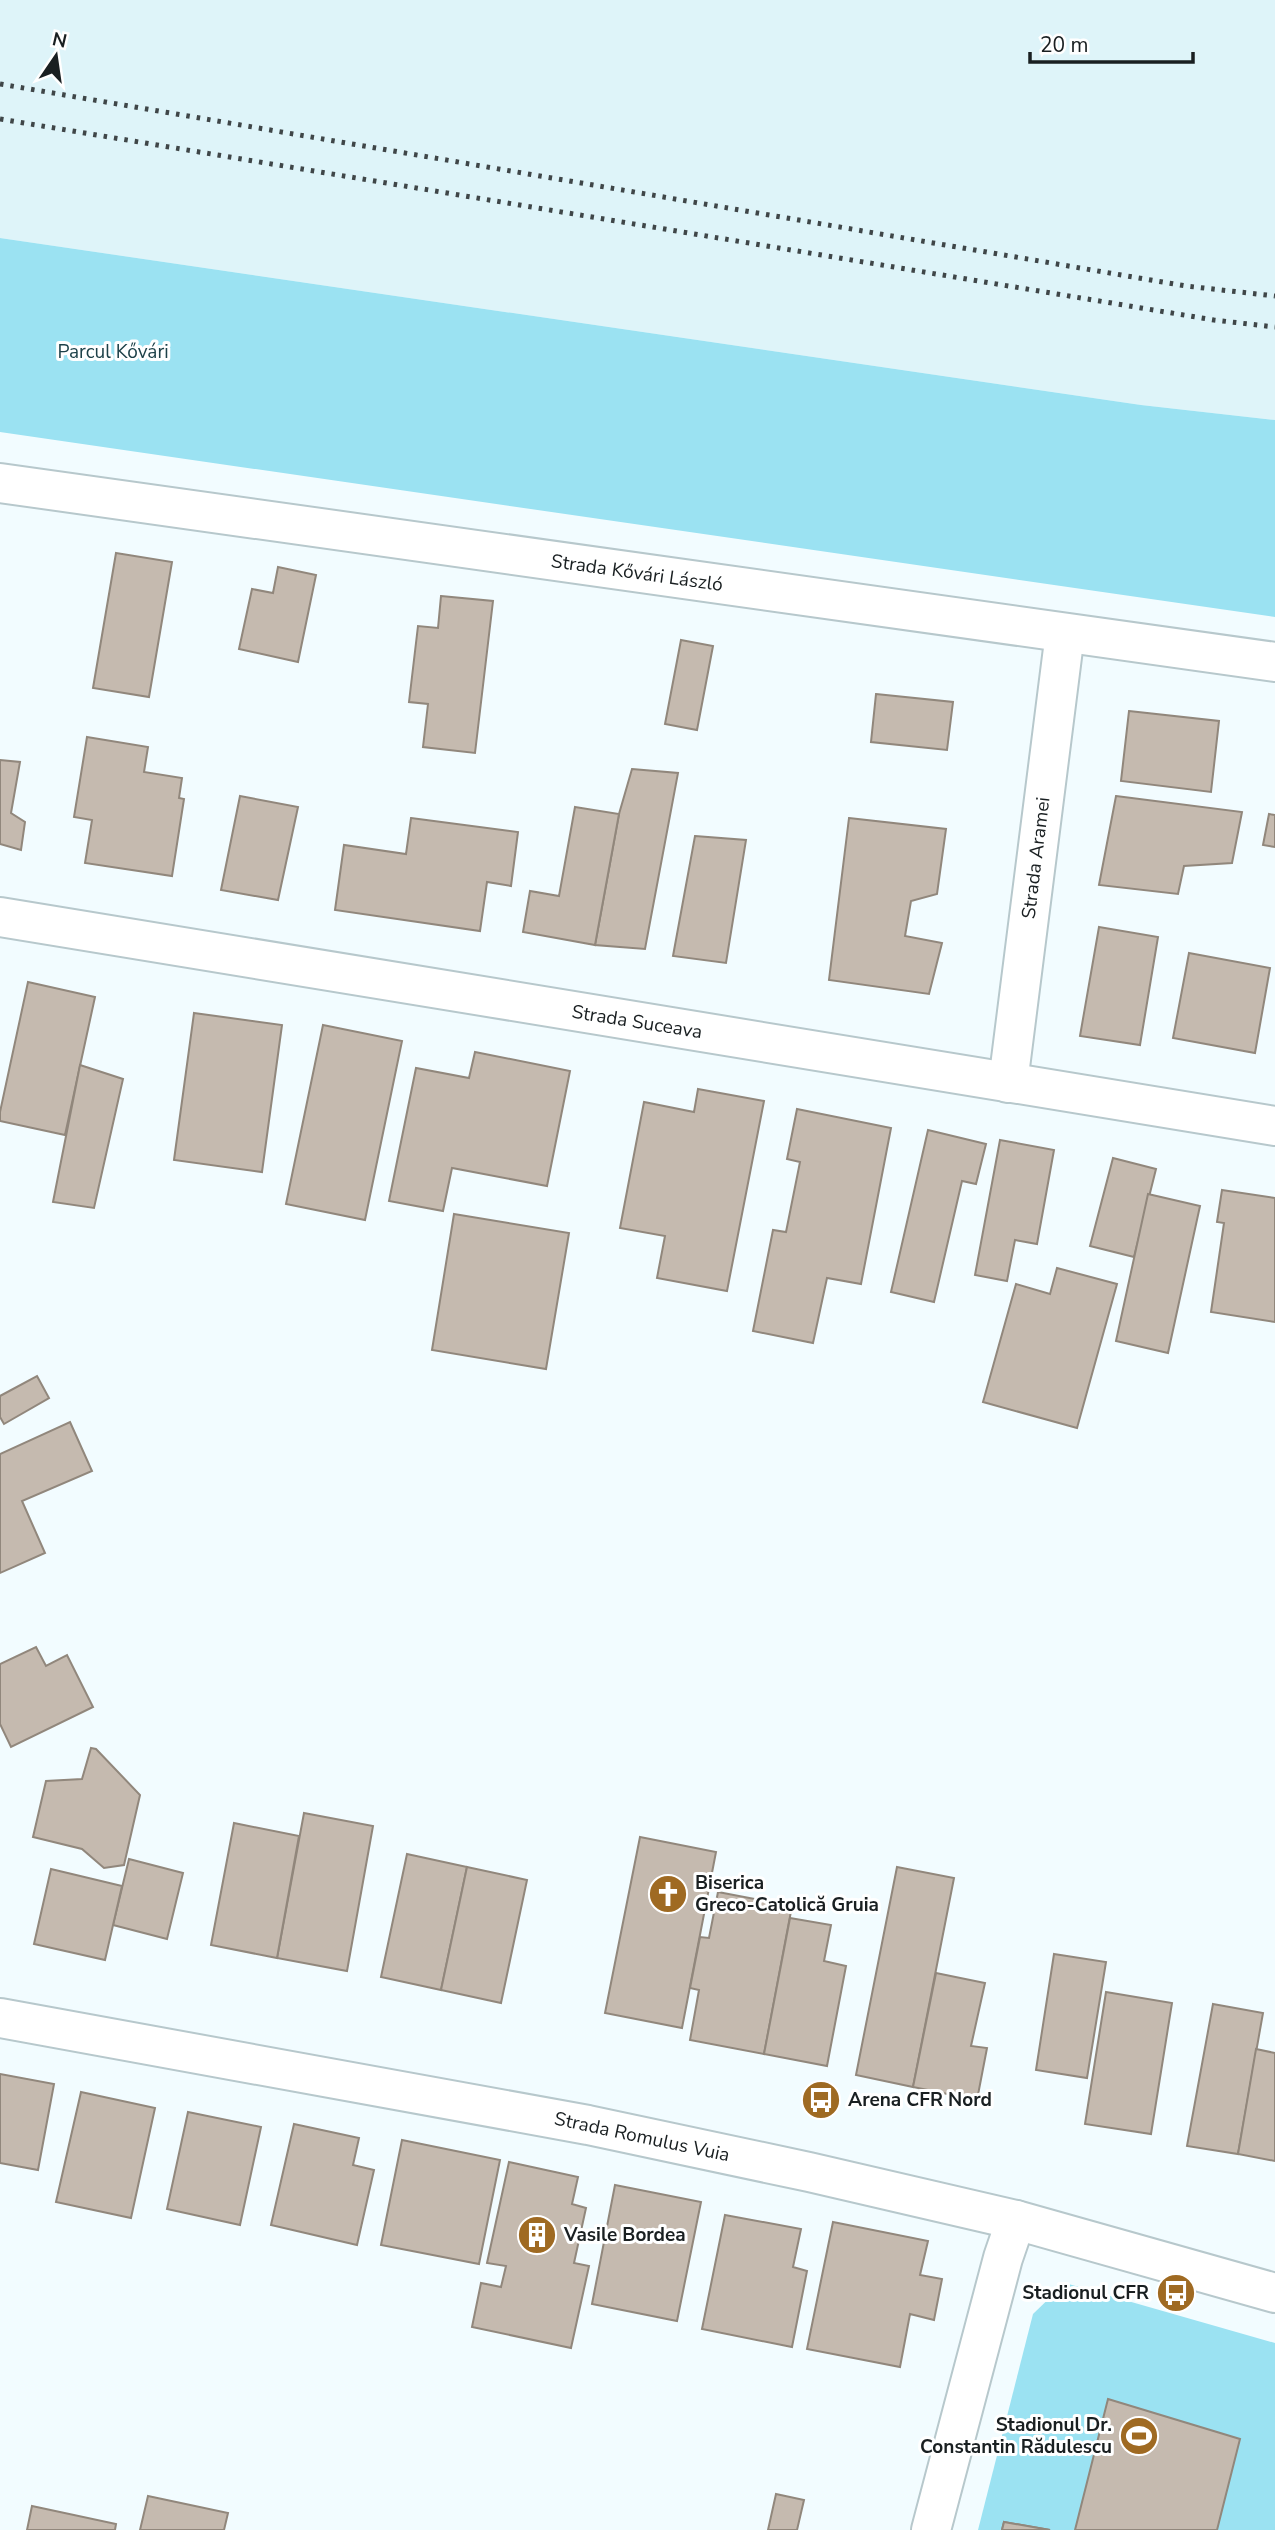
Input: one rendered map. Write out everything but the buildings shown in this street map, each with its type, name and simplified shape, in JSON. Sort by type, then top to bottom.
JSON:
[{"type":"street","name":"Strada Kővári László","points":[[0,483],[1275,662]]},
{"type":"street","name":"Strada Aramei","points":[[1008,1083],[1065,633]]},
{"type":"street","name":"Strada Suceava","points":[[0,916],[1275,1126]]},
{"type":"street","name":"Strada Romulus Vuia","points":[[0,2018],[588,2125],[1016,2220],[1275,2293]]},
{"type":"street","points":[[931,2530],[1003,2258],[1016,2220]]},
{"type":"shaded area","points":[[0,0],[1275,0],[1275,420],[1141,405],[0,238]]},
{"type":"green space","name":"Parcul Kővári","points":[[0,238],[1141,405],[1275,420],[1275,617],[0,432]]},
{"type":"green space","name":"Stadionul Dr. Constantin Rădulescu","points":[[1065,2283],[1275,2343],[1275,2530],[978,2530],[1033,2314]]},
{"type":"railway","points":[[0,84],[1186,286],[1275,296]]},
{"type":"railway","points":[[0,119],[1214,320],[1275,327]]},
{"type":"place","name":"Biserica Greco-Catolică Gruia","points":[[668,1894]]},
{"type":"place","name":"Arena CFR Nord","points":[[821,2100]]},
{"type":"place","name":"Vasile Bordea","points":[[537,2235]]},
{"type":"place","name":"Stadionul CFR","points":[[1176,2293]]},
{"type":"place","name":"Stadionul Dr. Constantin Rădulescu","points":[[1139,2436]]}]
